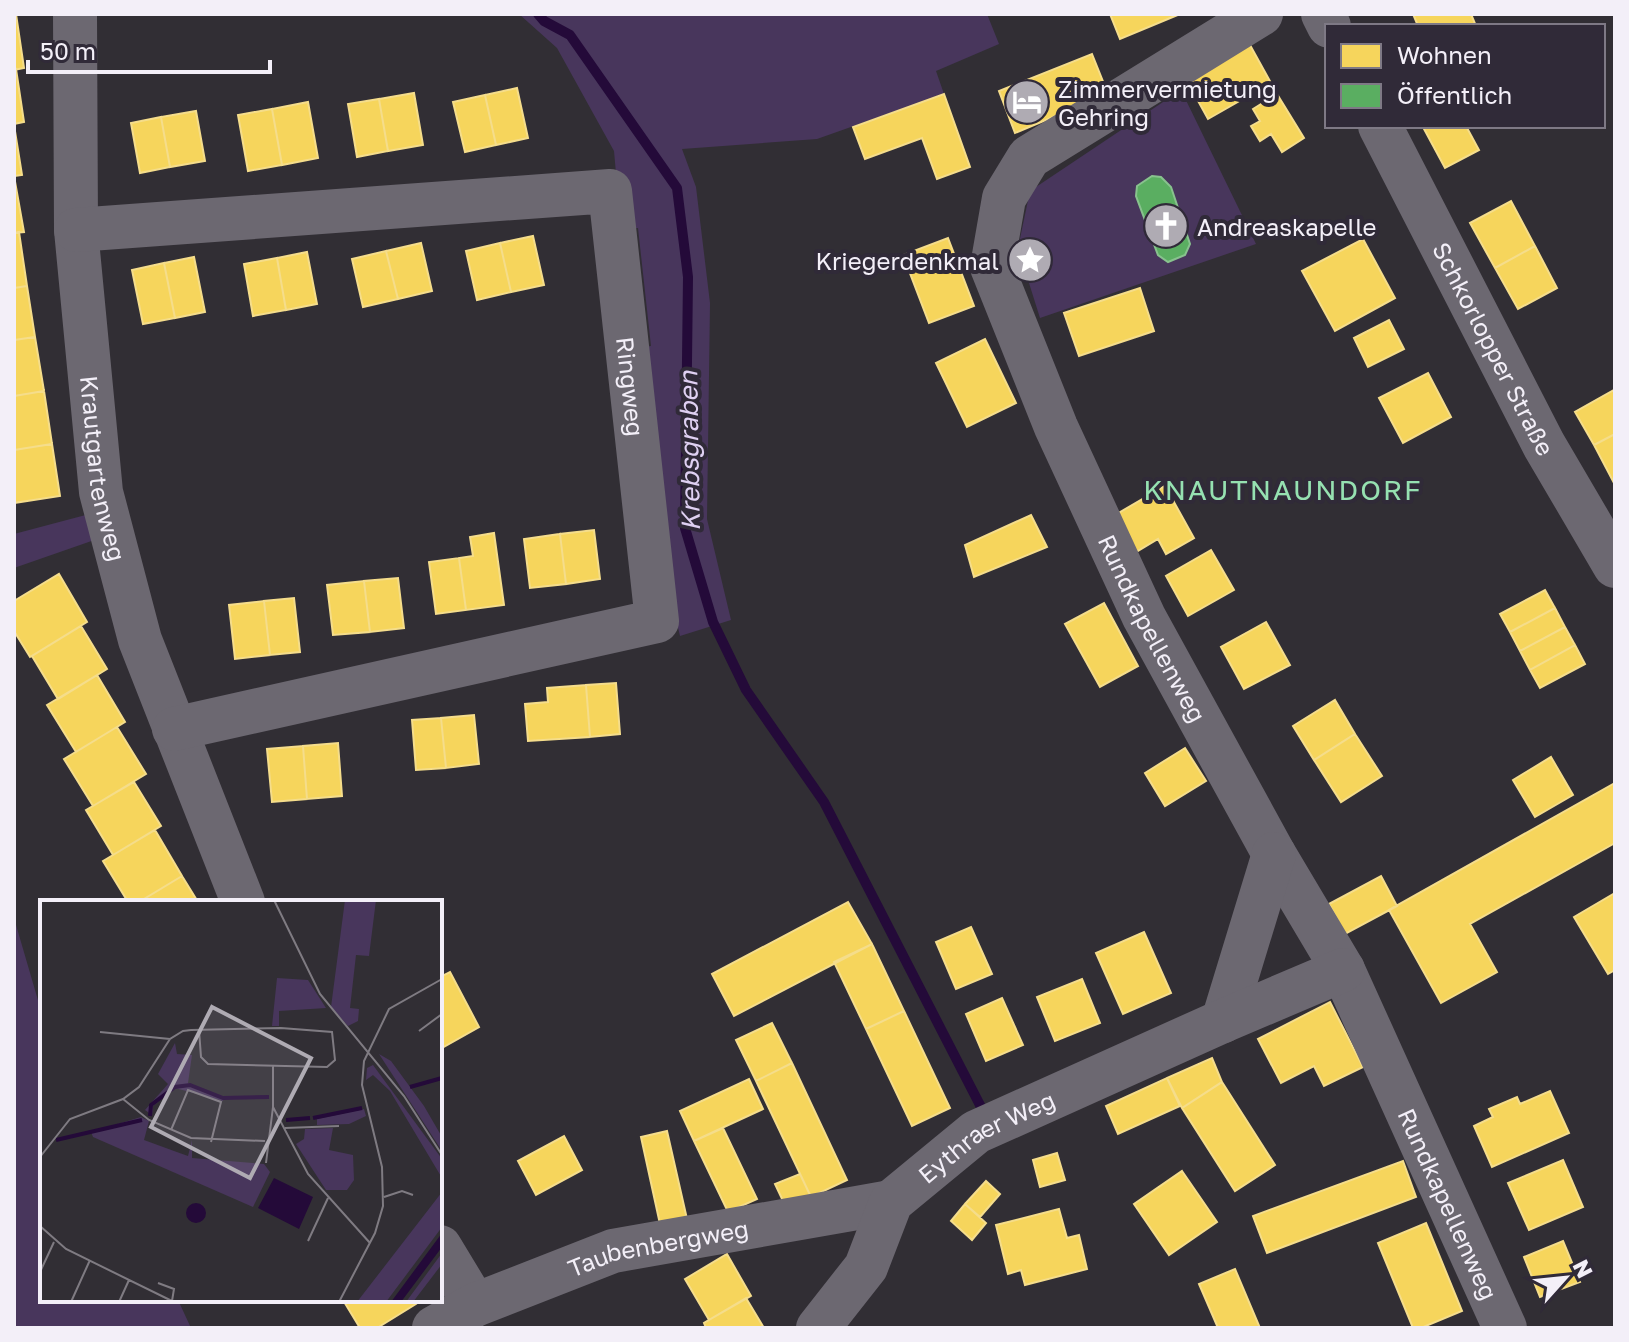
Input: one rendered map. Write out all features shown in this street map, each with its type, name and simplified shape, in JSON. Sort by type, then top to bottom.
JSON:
[{"type":"street","name":"Krautgartenweg","points":[[75,14],[76,230],[101,492],[140,640],[242,900]]},
{"type":"street","name":"Rundkapellenweg","points":[[1261,14],[1029,157],[1004,198],[992,267],[1056,427],[1144,617],[1274,854],[1343,970],[1505,1328]]},
{"type":"street","name":"Schkorlopper Straße","points":[[1381,128],[1544,445],[1615,566]]},
{"type":"street","name":"Ringweg","points":[[76,230],[610,191],[657,621],[174,729]]},
{"type":"street","points":[[1223,1021],[1274,854]]},
{"type":"street","name":"Eythraer Weg","points":[[818,1328],[866,1267],[891,1202],[976,1132],[1343,970]]},
{"type":"street","name":"Taubenbergweg","points":[[434,1328],[475,1305],[613,1251],[891,1202]]},
{"type":"street","points":[[442,1250],[475,1305]]},
{"type":"shaded area","points":[[519,14],[987,14],[999,44],[936,71],[944,94],[817,139],[682,149],[696,187],[710,303],[707,519],[731,620],[680,636],[655,530],[635,348],[651,346],[638,228],[621,229],[614,151],[557,48]]},
{"type":"shaded area","points":[[1181,90],[1256,244],[1040,318],[1018,248],[1030,191]]},
{"type":"shaded area","points":[[97,512],[103,537],[14,568],[14,534]]},
{"type":"shaded area","points":[[14,918],[40,1007],[40,1302],[179,1302],[191,1328],[14,1328]]},
{"type":"building: Wohnen","points":[[14,14],[24,68],[14,70]]},
{"type":"building: Wohnen","points":[[1110,14],[1180,14],[1120,39]]},
{"type":"building: Wohnen","points":[[1413,14],[1471,14],[1475,24],[1417,24]]},
{"type":"building: Wohnen","points":[[1250,45],[1271,83],[1208,119],[1187,81]]},
{"type":"building: Wohnen","points":[[1092,54],[1108,94],[1015,133],[999,91]]},
{"type":"building: Wohnen","points":[[14,70],[24,122],[14,124]]},
{"type":"building: Wohnen","points":[[517,88],[528,138],[496,145],[485,95]]},
{"type":"building: Wohnen","points":[[414,93],[423,145],[388,151],[379,99]]},
{"type":"building: Wohnen","points":[[944,94],[970,167],[937,179],[922,138],[865,159],[853,127]]},
{"type":"building: Wohnen","points":[[1277,94],[1304,138],[1282,152],[1271,134],[1260,141],[1251,126],[1260,121],[1253,109]]},
{"type":"building: Wohnen","points":[[485,95],[496,145],[465,152],[453,102]]},
{"type":"building: Wohnen","points":[[379,99],[388,151],[357,157],[348,104]]},
{"type":"building: Wohnen","points":[[308,102],[318,158],[282,165],[272,109]]},
{"type":"building: Wohnen","points":[[272,109],[282,165],[248,171],[238,115]]},
{"type":"building: Wohnen","points":[[196,111],[205,161],[170,167],[161,117]]},
{"type":"building: Wohnen","points":[[161,117],[170,167],[140,173],[131,123]]},
{"type":"building: Wohnen","points":[[14,125],[22,175],[14,176]]},
{"type":"building: Wohnen","points":[[1424,128],[1467,128],[1479,150],[1445,168]]},
{"type":"building: Wohnen","points":[[14,176],[24,232],[14,233]]},
{"type":"building: Wohnen","points":[[1511,201],[1535,246],[1495,268],[1470,223]]},
{"type":"building: Wohnen","points":[[19,232],[27,286],[14,288],[14,233]]},
{"type":"building: Wohnen","points":[[533,236],[544,285],[511,292],[500,243]]},
{"type":"building: Wohnen","points":[[948,238],[974,306],[929,323],[903,255]]},
{"type":"building: Wohnen","points":[[1363,239],[1395,298],[1335,331],[1302,271]]},
{"type":"building: Wohnen","points":[[421,243],[432,291],[398,299],[386,251]]},
{"type":"building: Wohnen","points":[[500,243],[511,292],[477,300],[466,251]]},
{"type":"building: Wohnen","points":[[1535,246],[1557,288],[1518,309],[1495,268]]},
{"type":"building: Wohnen","points":[[386,251],[398,299],[363,307],[352,259]]},
{"type":"building: Wohnen","points":[[307,252],[317,304],[286,310],[277,258]]},
{"type":"building: Wohnen","points":[[194,257],[205,312],[175,318],[164,263]]},
{"type":"building: Wohnen","points":[[277,258],[286,310],[253,316],[244,264]]},
{"type":"building: Wohnen","points":[[164,263],[175,318],[143,324],[132,270]]},
{"type":"building: Wohnen","points":[[27,286],[35,337],[14,340],[14,288]]},
{"type":"building: Wohnen","points":[[1140,288],[1154,331],[1079,356],[1064,313]]},
{"type":"building: Wohnen","points":[[1389,320],[1404,349],[1368,367],[1354,338]]},
{"type":"building: Wohnen","points":[[35,337],[44,391],[14,396],[14,340]]},
{"type":"building: Wohnen","points":[[985,339],[1016,403],[967,427],[936,363]]},
{"type":"building: Wohnen","points":[[1428,373],[1451,417],[1403,443],[1379,398]]},
{"type":"building: Wohnen","points":[[1614,390],[1615,434],[1594,445],[1575,412]]},
{"type":"building: Wohnen","points":[[44,391],[52,444],[14,450],[14,396]]},
{"type":"building: Wohnen","points":[[1615,434],[1615,483],[1614,483],[1594,445]]},
{"type":"building: Wohnen","points":[[52,444],[60,496],[14,503],[14,450]]},
{"type":"building: Wohnen","points":[[1165,486],[1194,538],[1166,554],[1158,539],[1136,552],[1115,515]]},
{"type":"building: Wohnen","points":[[1031,515],[1047,547],[974,577],[965,545]]},
{"type":"building: Wohnen","points":[[594,530],[600,579],[566,584],[560,534]]},
{"type":"building: Wohnen","points":[[494,533],[504,605],[466,610],[459,558],[473,556],[470,537]]},
{"type":"building: Wohnen","points":[[560,534],[566,584],[530,588],[524,539]]},
{"type":"building: Wohnen","points":[[1211,550],[1234,590],[1188,616],[1166,576]]},
{"type":"building: Wohnen","points":[[459,558],[466,610],[436,614],[429,562]]},
{"type":"building: Wohnen","points":[[59,574],[87,622],[30,657],[14,631],[14,601]]},
{"type":"building: Wohnen","points":[[398,578],[404,628],[370,632],[364,581]]},
{"type":"building: Wohnen","points":[[364,581],[370,632],[333,635],[327,585]]},
{"type":"building: Wohnen","points":[[1545,590],[1555,608],[1510,632],[1500,614]]},
{"type":"building: Wohnen","points":[[294,598],[300,652],[270,655],[264,601]]},
{"type":"building: Wohnen","points":[[264,601],[270,655],[235,659],[229,605]]},
{"type":"building: Wohnen","points":[[1104,603],[1138,666],[1100,687],[1065,624]]},
{"type":"building: Wohnen","points":[[1555,608],[1565,627],[1520,651],[1510,632]]},
{"type":"building: Wohnen","points":[[1266,622],[1290,665],[1244,689],[1221,647]]},
{"type":"building: Wohnen","points":[[81,626],[107,669],[58,699],[32,656]]},
{"type":"building: Wohnen","points":[[1565,627],[1575,645],[1530,670],[1520,651]]},
{"type":"building: Wohnen","points":[[1575,645],[1585,664],[1540,688],[1530,670]]},
{"type":"building: Wohnen","points":[[97,675],[125,722],[76,752],[47,705]]},
{"type":"building: Wohnen","points":[[616,683],[620,734],[590,737],[586,685]]},
{"type":"building: Wohnen","points":[[586,685],[590,737],[528,741],[525,704],[548,702],[547,688]]},
{"type":"building: Wohnen","points":[[1335,700],[1355,734],[1314,760],[1293,726]]},
{"type":"building: Wohnen","points":[[474,715],[479,764],[446,768],[441,718]]},
{"type":"building: Wohnen","points":[[441,718],[446,768],[416,770],[412,720]]},
{"type":"building: Wohnen","points":[[117,727],[146,774],[93,806],[64,759]]},
{"type":"building: Wohnen","points":[[1355,734],[1382,776],[1341,802],[1314,760]]},
{"type":"building: Wohnen","points":[[338,743],[342,796],[307,799],[303,746]]},
{"type":"building: Wohnen","points":[[303,746],[307,799],[272,802],[267,749]]},
{"type":"building: Wohnen","points":[[1185,748],[1206,781],[1165,806],[1145,773]]},
{"type":"building: Wohnen","points":[[1551,757],[1573,795],[1535,817],[1513,780]]},
{"type":"building: Wohnen","points":[[134,782],[161,826],[113,855],[86,810]]},
{"type":"building: Wohnen","points":[[1615,783],[1615,843],[1470,924],[1497,972],[1441,1003],[1389,910]]},
{"type":"building: Wohnen","points":[[155,830],[182,876],[142,900],[127,900],[103,861]]},
{"type":"building: Wohnen","points":[[182,876],[197,900],[142,900]]},
{"type":"building: Wohnen","points":[[1381,876],[1397,906],[1345,934],[1329,904]]},
{"type":"building: Wohnen","points":[[1615,893],[1615,970],[1608,974],[1574,917]]},
{"type":"building: Wohnen","points":[[848,902],[872,944],[734,1016],[712,974]]},
{"type":"building: Wohnen","points":[[971,927],[992,974],[956,989],[936,942]]},
{"type":"building: Wohnen","points":[[1144,932],[1171,993],[1123,1014],[1096,953]]},
{"type":"building: Wohnen","points":[[872,944],[904,1011],[866,1029],[834,962]]},
{"type":"building: Wohnen","points":[[450,972],[479,1027],[442,1048],[442,976]]},
{"type":"building: Wohnen","points":[[1082,979],[1100,1023],[1055,1041],[1037,997]]},
{"type":"building: Wohnen","points":[[1002,998],[1023,1045],[986,1061],[966,1014]]},
{"type":"building: Wohnen","points":[[1330,1002],[1363,1067],[1324,1086],[1314,1066],[1281,1083],[1258,1039]]},
{"type":"building: Wohnen","points":[[904,1011],[950,1108],[912,1126],[866,1029]]},
{"type":"building: Wohnen","points":[[772,1023],[792,1063],[756,1081],[736,1040]]},
{"type":"building: Wohnen","points":[[1212,1058],[1222,1082],[1182,1108],[1167,1078]]},
{"type":"building: Wohnen","points":[[792,1063],[847,1180],[811,1197],[756,1081]]},
{"type":"building: Wohnen","points":[[1167,1078],[1180,1106],[1118,1134],[1106,1106]]},
{"type":"building: Wohnen","points":[[749,1079],[763,1109],[694,1141],[680,1111]]},
{"type":"building: Wohnen","points":[[1222,1082],[1275,1165],[1235,1191],[1182,1108]]},
{"type":"building: Wohnen","points":[[1550,1091],[1569,1133],[1492,1167],[1474,1126],[1493,1117],[1489,1109],[1517,1097],[1520,1104]]},
{"type":"building: Wohnen","points":[[723,1128],[757,1199],[728,1212],[694,1141]]},
{"type":"building: Wohnen","points":[[667,1131],[687,1219],[660,1224],[641,1137]]},
{"type":"building: Wohnen","points":[[564,1136],[582,1170],[536,1195],[518,1161]]},
{"type":"building: Wohnen","points":[[1057,1153],[1065,1180],[1040,1187],[1033,1160]]},
{"type":"building: Wohnen","points":[[1563,1160],[1583,1207],[1529,1230],[1508,1183]]},
{"type":"building: Wohnen","points":[[1403,1161],[1416,1197],[1267,1253],[1253,1216]]},
{"type":"building: Wohnen","points":[[1182,1171],[1217,1222],[1169,1255],[1134,1204]]},
{"type":"building: Wohnen","points":[[800,1174],[811,1197],[784,1203],[775,1184]]},
{"type":"building: Wohnen","points":[[986,1181],[1000,1194],[980,1217],[965,1204]]},
{"type":"building: Wohnen","points":[[965,1204],[986,1223],[972,1240],[951,1221]]},
{"type":"building: Wohnen","points":[[1059,1209],[1067,1238],[1079,1235],[1087,1269],[1025,1285],[1021,1270],[1008,1274],[996,1225]]},
{"type":"building: Wohnen","points":[[1426,1223],[1462,1311],[1421,1328],[1413,1328],[1378,1243]]},
{"type":"building: Wohnen","points":[[1563,1241],[1580,1282],[1540,1297],[1524,1257]]},
{"type":"building: Wohnen","points":[[727,1254],[751,1296],[709,1320],[685,1279]]},
{"type":"building: Wohnen","points":[[1235,1269],[1260,1328],[1218,1328],[1199,1284]]},
{"type":"building: Wohnen","points":[[746,1298],[764,1328],[706,1328],[704,1323]]},
{"type":"building: Wohnen","points":[[344,1302],[416,1304],[377,1328],[360,1328]]},
{"type":"building: Öffentlich","name":"Andreaskapelle","points":[[1152,176],[1161,177],[1171,187],[1190,244],[1185,255],[1168,262],[1158,255],[1136,196],[1137,186]]},
{"type":"waterway","name":"Krebsgraben","points":[[538,14],[544,21],[570,35],[677,188],[688,277],[685,528],[713,622],[746,690],[824,802],[981,1107]]},
{"type":"place","name":"Zimmervermietung Gehring","points":[[1027,102]]},
{"type":"place","name":"Andreaskapelle","points":[[1166,226]]},
{"type":"place","name":"Kriegerdenkmal","points":[[1030,260]]},
{"type":"district","name":"KNAUTNAUNDORF","points":[[1283,489]]}]
